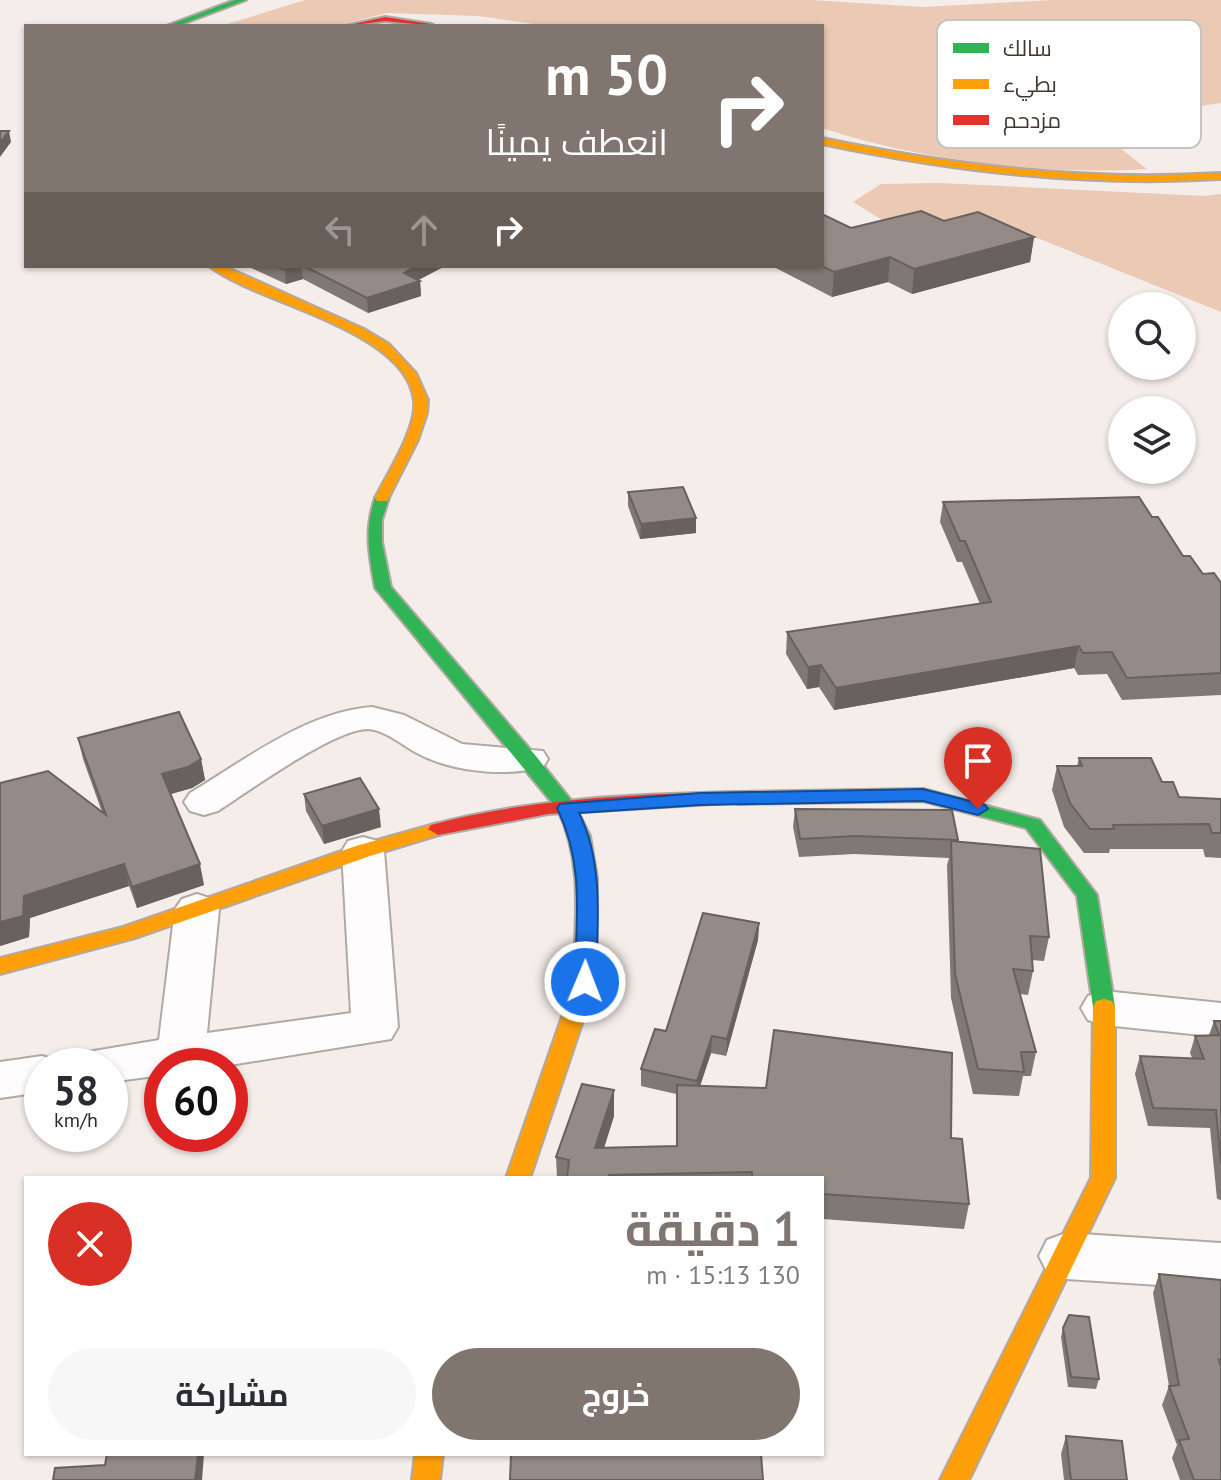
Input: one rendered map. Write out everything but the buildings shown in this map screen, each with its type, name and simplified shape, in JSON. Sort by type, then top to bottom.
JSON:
[{"type":"main road","points":[[176,24],[242,0]]},
{"type":"main road","points":[[353,24],[385,19],[418,24]]},
{"type":"main road","points":[[824,141],[943,167],[1126,180],[1221,176]]},
{"type":"main road","points":[[219,268],[360,332],[385,347],[411,376],[421,400],[420,413],[411,440],[382,497],[375,520],[374,542],[383,588],[529,759],[567,808],[580,836],[587,878],[585,982],[519,1176]]},
{"type":"main road","points":[[0,966],[128,933],[363,851],[467,821],[567,808],[700,799],[923,795],[1033,824],[1087,895],[1104,1008],[1103,1178],[954,1480]]},
{"type":"main road","points":[[426,1480],[429,1456]]},
{"type":"street","points":[[204,802],[331,727],[369,717],[408,729],[438,748],[465,758],[529,759]]},
{"type":"street","points":[[224,1048],[375,1027],[363,851]]},
{"type":"street","points":[[182,1048],[197,909]]},
{"type":"street","points":[[1104,1008],[1221,1020]]},
{"type":"street","points":[[0,1080],[24,1077]]},
{"type":"street","points":[[1066,1256],[1221,1266]]},
{"type":"shaded area","points":[[305,0],[810,0],[924,7],[1051,0],[1221,0],[1221,103],[1201,106],[1201,20],[937,20],[937,148],[1120,148],[1147,169],[1108,171],[1025,168],[940,157],[824,129],[824,24],[534,24],[478,16],[387,13],[343,24],[227,24]]},
{"type":"shaded area","points":[[940,183],[1204,196],[1221,194],[1221,312],[1196,302],[1196,292],[1171,292],[1025,233],[892,226],[853,202],[881,184]]},
{"type":"traffic: fast","points":[[176,24],[242,0]]},
{"type":"traffic: fast","points":[[382,498],[375,520],[374,542],[383,588],[529,759],[567,808],[580,836],[587,878],[585,967]]},
{"type":"traffic: fast","points":[[738,798],[923,795],[1033,824],[1087,895],[1104,1007]]},
{"type":"traffic: slow","points":[[824,141],[921,161],[1020,174],[1120,179],[1221,176]]},
{"type":"traffic: slow","points":[[219,268],[360,332],[385,347],[411,376],[421,400],[420,413],[411,440],[382,498]]},
{"type":"traffic: slow","points":[[0,966],[128,933],[363,851],[438,829]]},
{"type":"traffic: slow","points":[[519,1176],[585,982],[585,967]]},
{"type":"traffic: slow","points":[[954,1480],[1103,1178],[1104,1007]]},
{"type":"traffic: slow","points":[[426,1480],[429,1456]]},
{"type":"traffic: jam","points":[[359,24],[385,19],[418,24]]},
{"type":"traffic: jam","points":[[438,829],[548,808],[738,798]]},
{"type":"route","points":[[585,982],[587,878],[580,836],[567,808],[700,799],[923,795],[978,809]]}]
